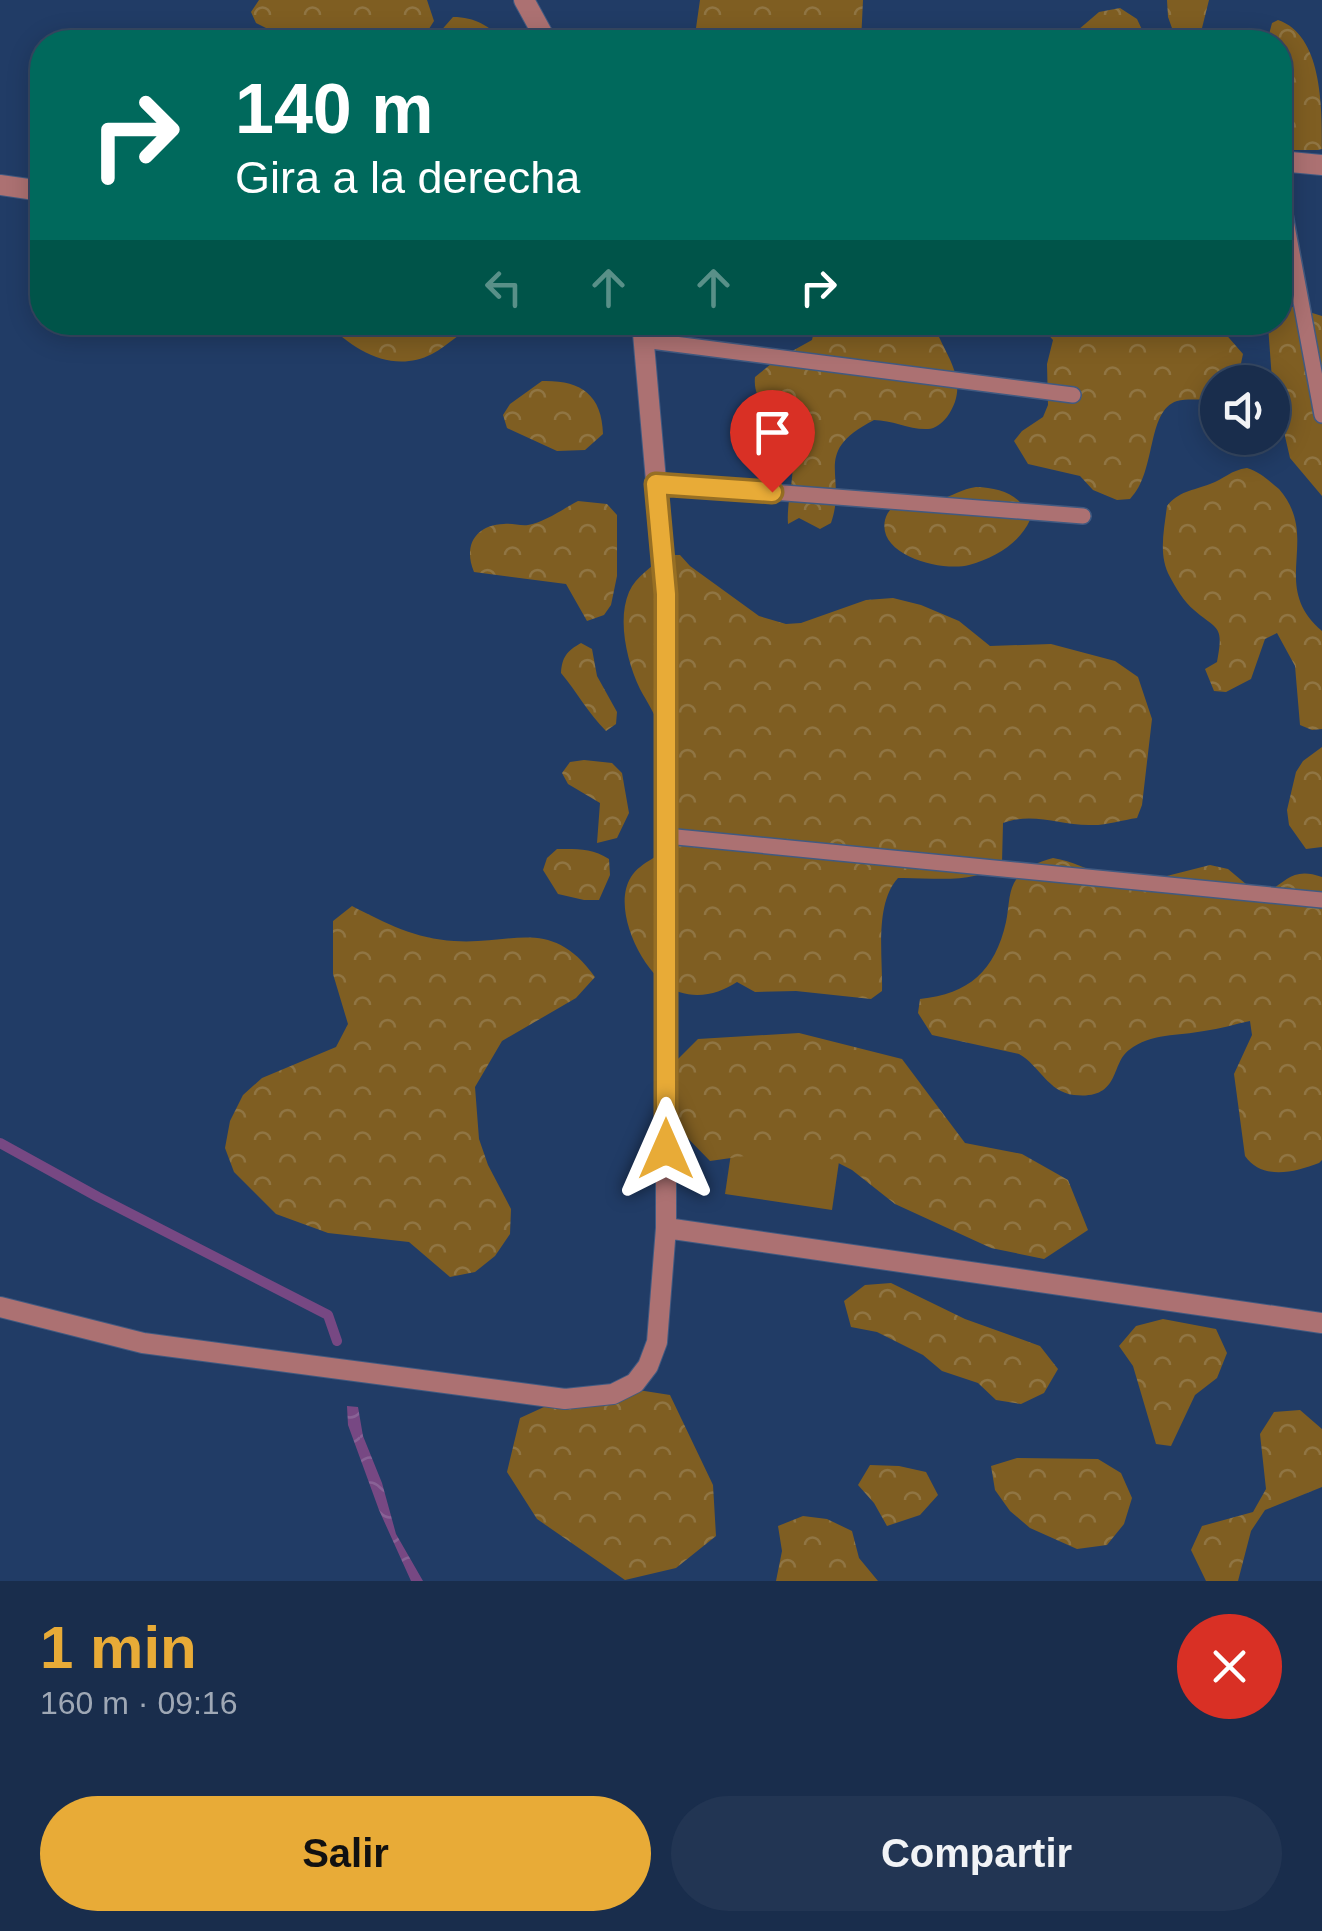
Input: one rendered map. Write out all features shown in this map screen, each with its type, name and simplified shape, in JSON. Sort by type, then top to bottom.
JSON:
[{"type":"street","points":[[524,0],[540,30]]},
{"type":"street","points":[[1292,162],[1322,166]]},
{"type":"street","points":[[0,185],[30,189]]},
{"type":"street","points":[[0,1307],[162,1346],[566,1399],[612,1394],[634,1383],[648,1366],[657,1342],[666,1228],[666,594],[642,335]]},
{"type":"street","points":[[666,1228],[1322,1322]]},
{"type":"lane","points":[[1292,253],[1322,415]]},
{"type":"lane","points":[[669,335],[1073,395]]},
{"type":"lane","points":[[656,484],[1084,516]]},
{"type":"lane","points":[[666,836],[1322,900]]},
{"type":"green space","points":[[259,0],[427,0],[434,21],[428,30],[270,30],[256,23],[251,12]]},
{"type":"green space","points":[[700,0],[863,0],[862,30],[696,30]]},
{"type":"green space","points":[[1167,0],[1209,0],[1202,30],[1173,30]]},
{"type":"green space","points":[[1120,8],[1137,19],[1142,30],[1078,30],[1099,12]]},
{"type":"green space","points":[[453,17],[491,30],[442,30]]},
{"type":"green space","points":[[1278,20],[1293,28],[1311,56],[1320,93],[1322,149],[1292,150],[1292,30],[1270,30]]},
{"type":"green space","points":[[1292,307],[1322,316],[1322,496],[1290,458],[1290,365],[1271,365],[1269,335],[1292,335]]},
{"type":"green space","points":[[341,335],[459,335],[432,354],[403,362],[375,356]]},
{"type":"green space","points":[[813,335],[938,335],[957,381],[954,404],[947,417],[933,428],[874,420],[843,443],[835,466],[831,523],[820,529],[799,518],[788,524],[793,465],[790,445],[755,387],[755,377],[812,340]]},
{"type":"green space","points":[[1049,335],[1226,335],[1243,354],[1241,365],[1200,365],[1200,399],[1177,401],[1167,407],[1160,417],[1138,487],[1130,499],[1117,500],[1093,490],[1080,476],[1028,464],[1014,441],[1043,417],[1048,405],[1047,364],[1053,340]]},
{"type":"green space","points":[[542,381],[567,383],[593,399],[603,434],[585,450],[557,451],[507,428],[503,415],[510,404]]},
{"type":"green space","points":[[1247,468],[1279,489],[1291,508],[1296,526],[1299,596],[1306,614],[1322,631],[1322,729],[1300,725],[1295,666],[1277,633],[1265,639],[1251,679],[1226,692],[1214,691],[1205,669],[1217,662],[1219,634],[1184,599],[1166,569],[1163,543],[1167,506],[1181,494]]},
{"type":"green space","points":[[976,487],[1010,494],[1022,504],[1030,520],[1005,549],[988,558],[958,567],[929,563],[901,552],[885,533],[885,520],[895,506],[939,500]]},
{"type":"green space","points":[[578,501],[607,504],[617,515],[617,576],[611,605],[604,615],[587,621],[566,584],[474,572],[471,546],[486,528],[534,523]]},
{"type":"green space","points":[[666,555],[680,555],[759,616],[786,624],[801,623],[866,600],[893,598],[959,621],[990,646],[1051,644],[1115,661],[1138,677],[1152,719],[1137,818],[1095,825],[1014,820],[1003,823],[1002,862],[992,870],[953,879],[898,878],[890,889],[883,916],[882,991],[871,999],[796,991],[755,992],[737,982],[717,992],[695,995],[666,985],[654,974],[634,942],[625,907],[631,877],[672,842],[678,817],[662,737],[631,666],[624,615],[632,586]]},
{"type":"green space","points":[[581,643],[592,649],[597,676],[617,712],[616,724],[606,731],[561,673],[566,655]]},
{"type":"green space","points":[[1322,747],[1322,847],[1306,849],[1289,825],[1287,810],[1296,772],[1303,761]]},
{"type":"green space","points":[[570,762],[612,763],[622,773],[629,813],[617,838],[597,843],[600,803],[568,784],[562,773]]},
{"type":"green space","points":[[557,849],[590,851],[609,859],[610,875],[599,900],[558,894],[543,870],[547,858]]},
{"type":"green space","points":[[1053,858],[1100,873],[1155,879],[1210,865],[1228,869],[1259,895],[1302,873],[1322,877],[1319,1163],[1279,1172],[1260,1169],[1245,1156],[1234,1074],[1252,1035],[1250,1021],[1137,1045],[1123,1056],[1107,1087],[1089,1095],[1057,1089],[1019,1054],[932,1035],[918,1013],[920,999],[953,992],[987,967],[1001,939],[1017,878],[1030,867]]},
{"type":"green space","points":[[352,906],[401,929],[440,940],[547,940],[579,958],[595,977],[576,998],[502,1041],[475,1087],[479,1139],[511,1209],[510,1234],[495,1256],[475,1272],[450,1277],[409,1242],[328,1233],[276,1214],[234,1172],[225,1148],[230,1121],[243,1095],[262,1078],[336,1047],[348,1024],[333,974],[333,921]]},
{"type":"green space","points":[[799,1033],[902,1059],[965,1143],[1022,1154],[1068,1180],[1088,1230],[1044,1259],[991,1248],[895,1204],[852,1170],[807,1147],[710,1161],[674,1124],[663,1074],[698,1039]]},
{"type":"green space","points":[[734,1133],[841,1148],[832,1210],[725,1194]]},
{"type":"green space","points":[[891,1283],[965,1319],[1040,1346],[1058,1369],[1044,1393],[1021,1404],[996,1400],[978,1383],[942,1371],[923,1355],[877,1332],[851,1327],[844,1301],[865,1285]]},
{"type":"green space","points":[[1163,1319],[1216,1329],[1227,1353],[1217,1378],[1195,1395],[1171,1446],[1156,1444],[1133,1366],[1119,1346],[1136,1326]]},
{"type":"green space","points":[[619,1387],[670,1395],[713,1485],[716,1536],[676,1568],[625,1580],[537,1519],[507,1472],[520,1418],[568,1396]]},
{"type":"green space","points":[[1300,1410],[1322,1429],[1322,1487],[1265,1510],[1251,1531],[1238,1581],[1206,1581],[1191,1550],[1202,1526],[1253,1512],[1266,1489],[1260,1434],[1274,1412]]},
{"type":"green space","points":[[1017,1458],[1098,1459],[1121,1473],[1132,1498],[1124,1524],[1107,1545],[1077,1549],[1030,1528],[1010,1511],[995,1490],[991,1466]]},
{"type":"green space","points":[[870,1465],[926,1472],[938,1495],[920,1515],[887,1526],[858,1485]]},
{"type":"green space","points":[[803,1516],[827,1519],[852,1531],[859,1558],[878,1581],[776,1581],[782,1551],[778,1526]]},
{"type":"water","points":[[347,1406],[358,1407],[363,1436],[382,1483],[396,1534],[423,1581],[411,1581],[379,1510],[348,1425]]},
{"type":"waterway","points":[[0,1143],[328,1315],[337,1341]]},
{"type":"route","points":[[666,1149],[666,594],[656,484],[772,492]]}]
